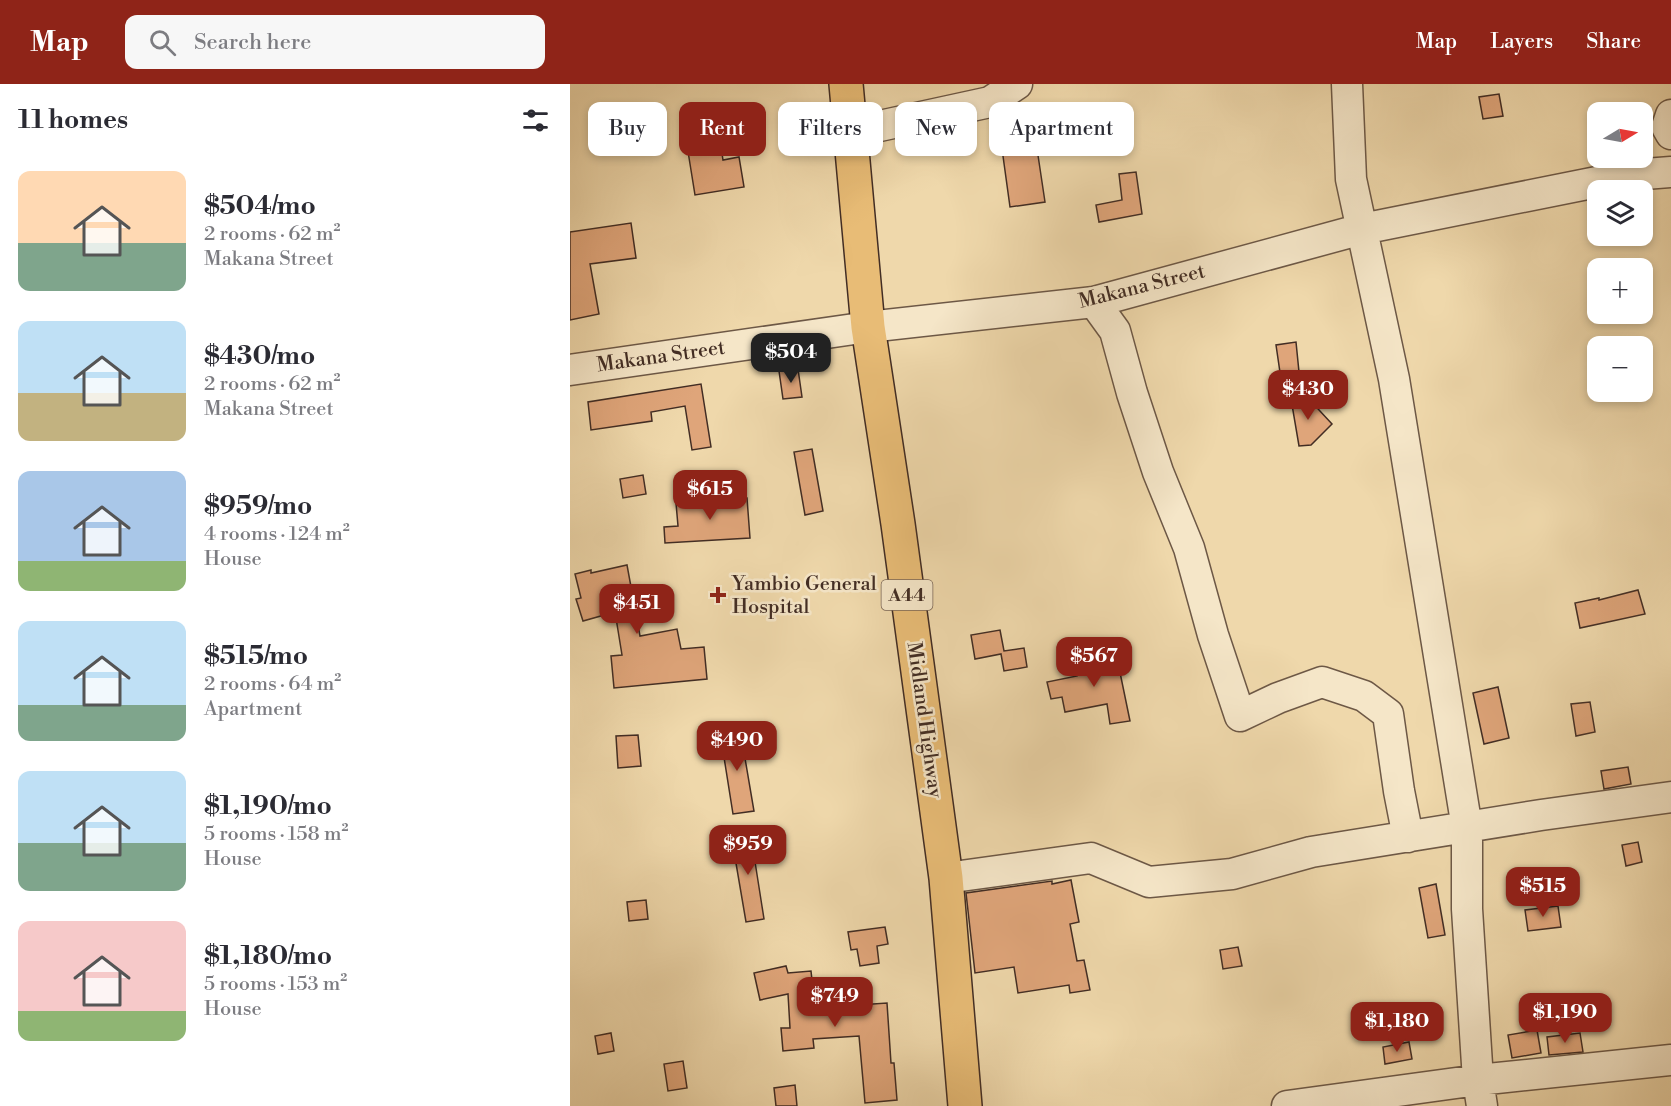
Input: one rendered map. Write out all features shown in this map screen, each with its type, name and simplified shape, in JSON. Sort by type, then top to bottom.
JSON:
[{"type":"main road","name":"Midland Highway","points":[[846,84],[848,102]]},
{"type":"main road","name":"Midland Highway","points":[[854,156],[868,327],[898,524],[946,878],[964,1106]]},
{"type":"street","points":[[883,125],[990,102],[1017,84]]},
{"type":"street","points":[[1347,84],[1351,179],[1394,380],[1467,828],[1467,909],[1480,1093]]},
{"type":"street","points":[[1671,115],[1667,127],[1671,134]]},
{"type":"street","name":"Makana Street","points":[[570,370],[868,327],[1094,302],[1362,229],[1632,175],[1671,171]]},
{"type":"street","points":[[1094,302],[1115,331],[1158,472],[1189,548],[1240,716],[1278,698],[1322,682],[1364,696],[1388,714],[1408,837]]},
{"type":"street","points":[[946,878],[1091,858],[1149,882],[1232,874],[1311,852],[1552,813],[1671,797]]},
{"type":"street","points":[[1287,1106],[1480,1093],[1671,1060]]},
{"type":"building","points":[[1499,94],[1503,116],[1483,119],[1479,97]]},
{"type":"building","points":[[689,156],[722,156],[723,160],[739,157],[744,187],[695,195]]},
{"type":"building","points":[[1003,156],[1038,156],[1045,202],[1010,207]]},
{"type":"building","points":[[1136,172],[1142,214],[1099,222],[1096,205],[1122,200],[1119,174]]},
{"type":"building","points":[[631,223],[636,258],[590,264],[599,314],[570,320],[570,232]]},
{"type":"building","points":[[1296,342],[1300,382],[1282,386],[1276,345]]},
{"type":"building","points":[[798,369],[802,397],[783,399],[779,371]]},
{"type":"building","points":[[701,384],[711,447],[692,450],[685,406],[651,412],[652,421],[591,430],[588,402]]},
{"type":"building","points":[[1307,397],[1332,424],[1311,445],[1299,446],[1291,399]]},
{"type":"building","points":[[812,449],[823,511],[805,515],[794,452]]},
{"type":"building","points":[[643,475],[646,494],[623,498],[620,479]]},
{"type":"building","points":[[747,498],[750,538],[665,543],[664,527],[678,526],[676,503]]},
{"type":"building","points":[[627,565],[640,636],[677,629],[681,649],[704,647],[707,679],[614,688],[611,656],[622,655],[615,612],[583,621],[576,599],[581,598],[575,574]]},
{"type":"building","points":[[1638,590],[1645,614],[1580,628],[1575,603],[1599,598],[1599,600]]},
{"type":"building","points":[[1000,630],[1004,651],[1024,648],[1027,667],[1004,671],[1001,654],[975,659],[971,635]]},
{"type":"building","points":[[1116,653],[1130,721],[1110,724],[1107,704],[1065,712],[1062,697],[1051,699],[1047,682],[1077,676],[1074,661]]},
{"type":"building","points":[[1498,687],[1509,738],[1484,744],[1473,693]]},
{"type":"building","points":[[1590,702],[1595,732],[1576,736],[1571,704]]},
{"type":"building","points":[[740,729],[754,811],[733,814],[720,732]]},
{"type":"building","points":[[638,735],[641,766],[618,768],[616,736]]},
{"type":"building","points":[[1628,767],[1631,784],[1604,789],[1601,771]]},
{"type":"building","points":[[750,830],[764,919],[746,922],[731,834]]},
{"type":"building","points":[[1638,842],[1642,862],[1626,866],[1622,845]]},
{"type":"building","points":[[1071,880],[1079,922],[1070,924],[1077,961],[1084,960],[1090,990],[1070,993],[1069,985],[1018,993],[1014,967],[975,973],[966,893]]},
{"type":"building","points":[[1436,884],[1445,935],[1428,938],[1419,888]]},
{"type":"building","points":[[646,900],[648,919],[629,921],[627,902]]},
{"type":"building","points":[[1558,906],[1561,927],[1528,931],[1525,910]]},
{"type":"building","points":[[885,927],[888,944],[877,946],[879,963],[860,966],[857,949],[851,950],[848,932]]},
{"type":"building","points":[[1238,947],[1242,966],[1223,969],[1220,950]]},
{"type":"building","points":[[786,966],[788,973],[811,971],[815,1008],[887,1003],[891,1063],[894,1063],[897,1100],[865,1103],[859,1036],[813,1039],[814,1048],[783,1051],[781,1028],[790,1028],[788,994],[760,1000],[754,973]]},
{"type":"building","points":[[1537,1030],[1541,1053],[1512,1058],[1508,1035]]},
{"type":"building","points":[[611,1033],[614,1051],[598,1054],[595,1036]]},
{"type":"building","points":[[1580,1033],[1583,1052],[1549,1055],[1547,1037]]},
{"type":"building","points":[[1409,1042],[1412,1059],[1385,1064],[1383,1047]]},
{"type":"building","points":[[683,1061],[687,1088],[668,1091],[664,1064]]},
{"type":"building","points":[[795,1085],[797,1106],[776,1106],[774,1088]]},
{"type":"place","name":"Yambio General Hospital","points":[[718,595]]}]
